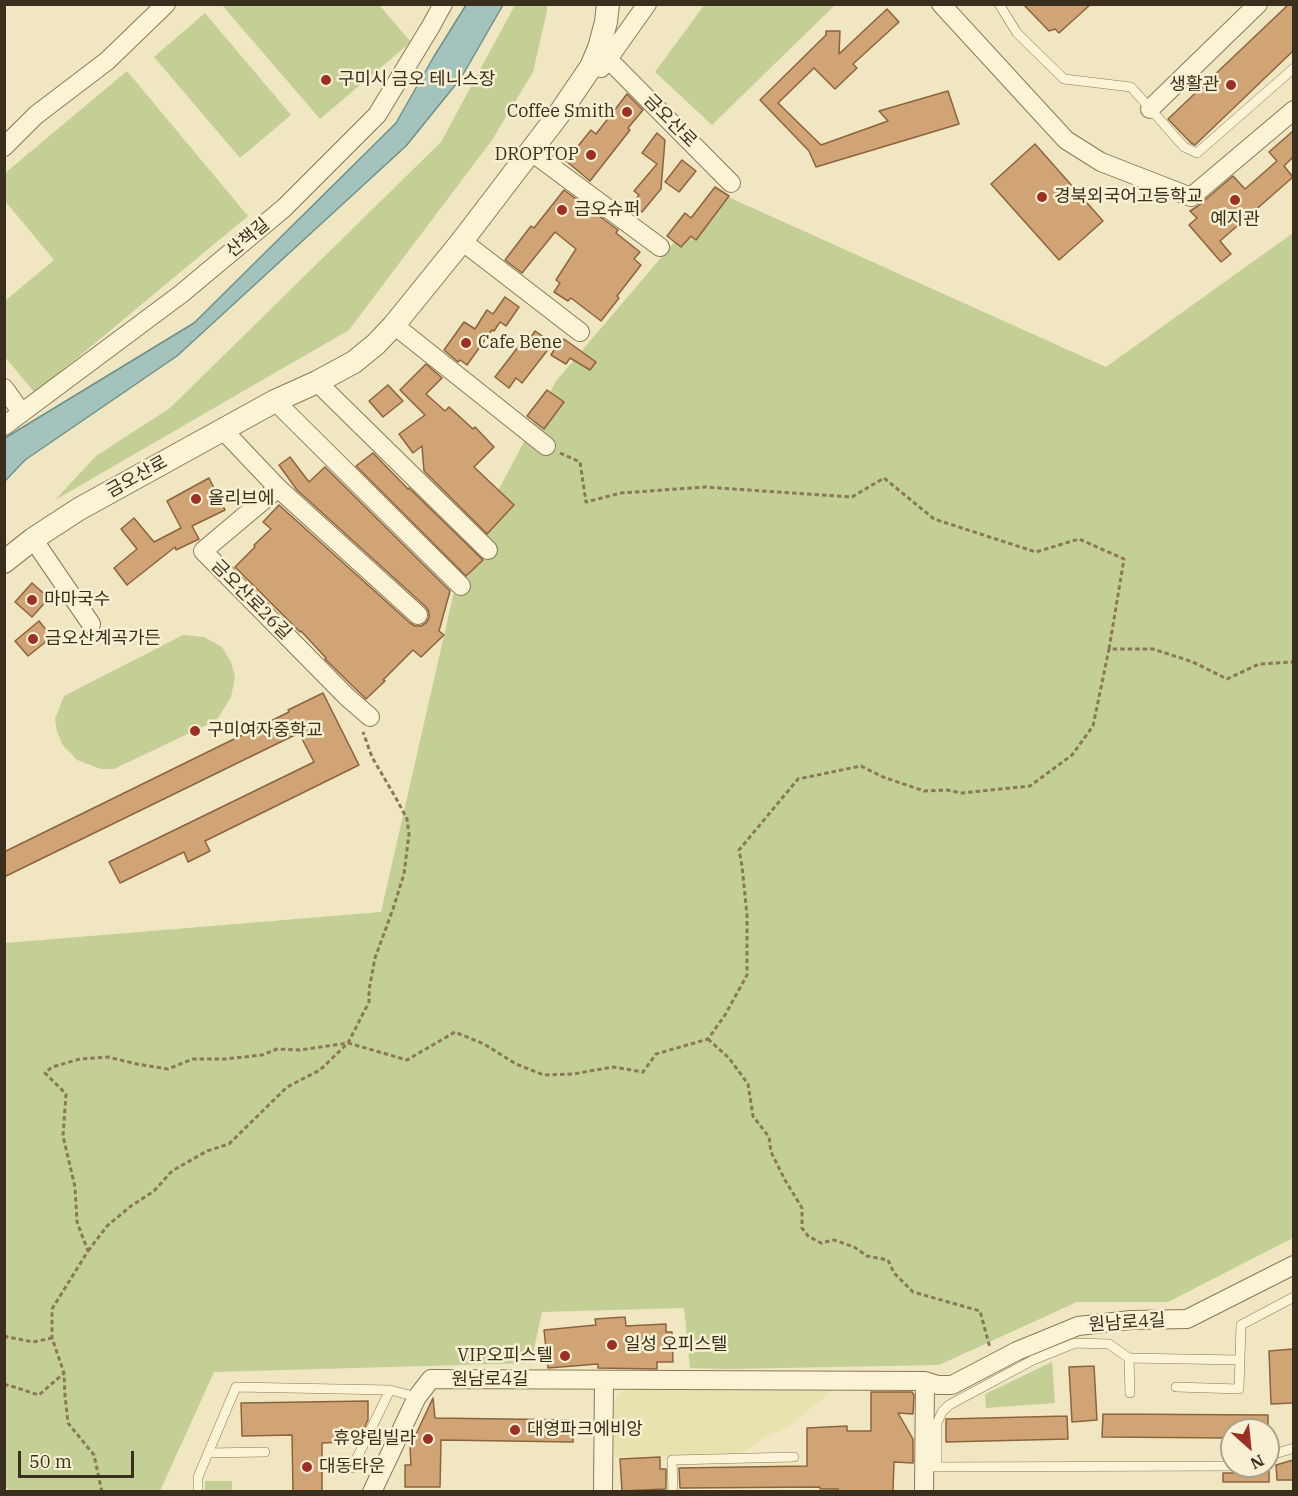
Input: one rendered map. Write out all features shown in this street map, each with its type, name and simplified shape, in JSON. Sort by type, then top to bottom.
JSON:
[{"type":"street","points":[[4,147],[36,115],[107,61],[166,4]]},
{"type":"street","name":"산책길","points":[[4,426],[181,294],[284,208],[377,116],[431,27],[442,4]]},
{"type":"street","points":[[559,114],[609,59],[647,4]]},
{"type":"street","points":[[941,4],[1066,140],[1101,162],[1191,197],[1293,110]]},
{"type":"street","points":[[1150,109],[1258,4]]},
{"type":"street","name":"금오산로","points":[[4,562],[33,539],[79,509],[275,401],[354,362],[375,344],[394,325],[462,241],[559,114],[591,67],[606,22],[608,5]]},
{"type":"street","name":"금오산로","points":[[609,59],[731,183]]},
{"type":"street","points":[[530,151],[660,247]]},
{"type":"street","points":[[462,241],[580,332]]},
{"type":"street","points":[[394,325],[546,446]]},
{"type":"street","points":[[317,382],[488,550]]},
{"type":"street","points":[[4,388],[22,413]]},
{"type":"street","points":[[275,401],[461,585]]},
{"type":"street","points":[[223,430],[278,488],[418,615]]},
{"type":"street","name":"금오산로26길","points":[[278,488],[203,551],[347,696],[365,721]]},
{"type":"street","points":[[33,539],[91,624]]},
{"type":"street","name":"원남로4길","points":[[372,1491],[417,1397],[431,1379],[925,1381],[938,1385],[952,1385],[1017,1351],[1078,1326],[1131,1320],[1187,1319],[1293,1265]]},
{"type":"street","points":[[603,1491],[604,1380]]},
{"type":"street","points":[[924,1491],[931,1467],[925,1381]]},
{"type":"lane","points":[[999,4],[1017,33],[1064,79],[1131,87],[1184,147],[1197,153],[1293,68]]},
{"type":"lane","points":[[1176,1387],[1239,1389],[1241,1325],[1293,1297]]},
{"type":"lane","points":[[1220,1466],[931,1467],[937,1423],[942,1412],[949,1405],[1033,1360],[1075,1343],[1109,1344],[1130,1358],[1240,1360]]},
{"type":"lane","points":[[1130,1358],[1130,1393]]},
{"type":"lane","points":[[198,1491],[198,1477],[236,1387],[390,1390],[417,1397]]},
{"type":"lane","points":[[352,1468],[390,1390]]},
{"type":"lane","points":[[208,1453],[265,1452]]},
{"type":"lane","points":[[673,1491],[672,1460],[794,1457]]},
{"type":"path","points":[[88,1251],[77,1222],[75,1187],[63,1136],[66,1094],[45,1073],[52,1067],[80,1059],[108,1057],[168,1069],[193,1059],[225,1059],[262,1055],[277,1049],[300,1050],[348,1043],[407,1060],[455,1032],[484,1044],[516,1064],[544,1075],[573,1074],[613,1067],[643,1072],[656,1054],[708,1039],[725,1015],[747,975],[747,915],[739,850],[798,780],[861,766],[883,777],[924,791],[947,790],[962,793],[1030,786],[1072,755],[1093,726],[1124,559],[1079,539],[1036,552],[934,519],[884,478],[852,496],[705,487],[621,493],[586,502],[580,462],[546,446]]},
{"type":"path","points":[[1109,649],[1153,649],[1192,662],[1227,679],[1258,664],[1293,662]]},
{"type":"path","points":[[102,1491],[94,1455],[68,1423],[64,1373],[52,1338],[52,1309],[88,1251],[107,1226],[154,1191],[172,1171],[207,1151],[229,1144],[287,1086],[320,1070],[348,1043],[369,1002],[375,958],[404,874],[409,834],[407,819],[398,800],[372,757],[365,721]]},
{"type":"path","points":[[708,1039],[729,1058],[748,1084],[753,1116],[769,1137],[771,1152],[802,1208],[802,1228],[808,1236],[821,1243],[834,1240],[854,1247],[867,1256],[888,1260],[894,1273],[913,1292],[980,1311],[995,1363]]},
{"type":"path","points":[[4,1336],[33,1342],[52,1338]]},
{"type":"path","points":[[4,1385],[39,1395],[64,1373]]},
{"type":"shaded area","points":[[836,1387],[790,1426],[763,1438],[740,1455],[614,1457],[614,1402],[624,1388]]},
{"type":"green space","points":[[705,4],[835,5],[712,125],[655,72]]},
{"type":"green space","name":"구미시 금오 테니스장","points":[[222,5],[379,5],[411,42],[320,119]]},
{"type":"green space","points":[[515,5],[547,5],[533,72],[492,140],[349,330],[55,500],[96,456],[170,408],[441,142]]},
{"type":"green space","points":[[205,13],[291,115],[240,158],[154,57]]},
{"type":"green space","points":[[127,71],[248,216],[35,393],[5,357],[5,301],[54,260],[5,201],[4,174]]},
{"type":"green space","points":[[717,192],[1106,367],[1293,233],[1293,1238],[1168,1302],[1077,1302],[939,1365],[690,1368],[684,1308],[542,1312],[531,1363],[214,1372],[160,1491],[10,1492],[5,1485],[5,943],[381,912],[461,561],[556,381]]},
{"type":"green space","points":[[183,635],[204,637],[222,647],[231,662],[235,677],[231,697],[217,720],[114,769],[101,769],[77,760],[62,744],[57,731],[55,719],[64,696]]},
{"type":"green space","points":[[1052,1362],[1055,1403],[986,1408],[985,1394]]},
{"type":"green space","points":[[205,1481],[232,1481],[232,1491],[205,1491]]},
{"type":"water","points":[[466,5],[503,5],[461,78],[406,146],[177,356],[25,460],[5,481],[5,438],[194,323],[396,123]]},
{"type":"building","points":[[1023,4],[1091,4],[1059,33],[1055,29],[1049,31]]},
{"type":"building","name":"생활관","points":[[1289,4],[1293,4],[1293,51],[1195,145],[1191,143],[1168,119]]},
{"type":"building","points":[[887,9],[899,22],[853,64],[857,68],[835,89],[814,68],[778,103],[821,145],[888,121],[879,111],[948,91],[959,124],[816,167],[809,151],[760,100],[826,35],[826,31],[840,31],[839,54]]},
{"type":"building","points":[[627,94],[643,110],[590,181],[566,161],[591,130],[596,134]]},
{"type":"building","name":"예지관","points":[[1293,131],[1293,157],[1284,166],[1293,177],[1220,241],[1231,254],[1221,262],[1189,225],[1197,218],[1190,211],[1233,176],[1245,189],[1277,161],[1269,152]]},
{"type":"building","points":[[657,133],[665,140],[661,189],[642,212],[632,204],[639,195],[634,191],[657,164],[642,153]]},
{"type":"building","points":[[1035,144],[1103,221],[1059,260],[991,184]]},
{"type":"building","points":[[682,160],[696,171],[679,192],[665,182]]},
{"type":"building","points":[[715,187],[729,196],[696,240],[691,236],[681,247],[667,236],[685,213],[691,218]]},
{"type":"building","points":[[564,190],[618,230],[616,233],[640,252],[634,259],[641,265],[601,321],[571,298],[568,301],[554,292],[560,283],[556,280],[576,249],[555,232],[522,273],[505,260],[531,226],[534,228]]},
{"type":"building","points":[[505,297],[519,307],[506,326],[500,322],[494,331],[492,330],[467,365],[460,360],[458,362],[444,350],[464,322],[475,329],[487,310],[493,314]]},
{"type":"building","points":[[535,331],[553,343],[522,383],[516,378],[509,388],[495,377],[525,338],[529,340]]},
{"type":"building","points":[[564,339],[596,362],[590,370],[570,358],[566,364],[551,355],[558,343],[560,345]]},
{"type":"building","points":[[426,364],[442,378],[426,394],[445,411],[449,407],[473,429],[475,427],[494,447],[474,467],[514,505],[487,534],[424,471],[422,446],[413,453],[399,434],[425,415],[400,390]]},
{"type":"building","points":[[388,385],[403,401],[383,417],[369,401]]},
{"type":"building","points":[[547,390],[564,402],[544,429],[527,416]]},
{"type":"building","points":[[373,453],[483,560],[466,576],[356,466]]},
{"type":"building","points":[[290,457],[309,482],[325,467],[450,591],[439,631],[444,635],[421,657],[413,650],[366,699],[235,567],[271,529],[263,522],[279,505],[410,623],[421,626],[429,618],[429,612],[297,490],[279,465]]},
{"type":"building","points":[[209,478],[225,510],[192,526],[199,539],[176,550],[175,547],[127,585],[114,568],[137,549],[121,529],[134,518],[154,542],[181,528],[167,501]]},
{"type":"building","name":"마마국수","points":[[32,583],[49,598],[32,617],[15,602]]},
{"type":"building","name":"금오산계곡가든","points":[[39,621],[52,637],[28,656],[15,641]]},
{"type":"building","points":[[323,693],[359,765],[205,841],[210,851],[188,862],[184,852],[120,883],[109,862],[314,762],[299,733],[4,877],[4,852],[289,712],[288,710]]},
{"type":"building","points":[[625,1317],[626,1326],[666,1324],[666,1332],[672,1332],[673,1362],[657,1362],[657,1369],[598,1368],[598,1364],[548,1368],[544,1330],[596,1325],[595,1319]]},
{"type":"building","points":[[1293,1349],[1293,1403],[1271,1404],[1269,1351]]},
{"type":"building","points":[[1094,1366],[1097,1420],[1072,1422],[1069,1367]]},
{"type":"building","points":[[871,1392],[912,1392],[914,1395],[913,1414],[898,1413],[913,1439],[913,1463],[894,1462],[893,1491],[838,1491],[838,1489],[820,1489],[820,1487],[680,1488],[679,1468],[807,1466],[807,1428],[847,1426],[847,1431],[871,1431]]},
{"type":"building","points":[[433,1398],[435,1418],[573,1420],[573,1442],[441,1440],[440,1487],[405,1487],[405,1465],[411,1465],[410,1447]]},
{"type":"building","name":"대동타운","points":[[368,1401],[368,1420],[362,1433],[341,1433],[342,1442],[322,1443],[322,1491],[293,1491],[292,1435],[242,1436],[241,1403]]},
{"type":"building","points":[[1103,1414],[1268,1415],[1268,1418],[1220,1418],[1220,1438],[1102,1437]]},
{"type":"building","points":[[1067,1416],[1068,1439],[946,1442],[946,1419]]},
{"type":"building","points":[[660,1457],[660,1469],[666,1469],[666,1489],[622,1491],[620,1459]]},
{"type":"building","points":[[1293,1460],[1293,1480],[1277,1480],[1280,1478],[1280,1464]]},
{"type":"building","points":[[1223,1478],[1269,1478],[1269,1482],[1223,1482]]},
{"type":"place","name":"구미시 금오 테니스장","points":[[326,80]]},
{"type":"place","name":"생활관","points":[[1231,85]]},
{"type":"place","name":"Coffee Smith","points":[[627,112]]},
{"type":"place","name":"DROPTOP","points":[[591,155]]},
{"type":"place","name":"경북외국어고등학교","points":[[1042,197]]},
{"type":"place","name":"예지관","points":[[1235,200]]},
{"type":"place","name":"금오슈퍼","points":[[562,210]]},
{"type":"place","name":"Cafe Bene","points":[[466,343]]},
{"type":"place","name":"올리브에","points":[[196,499]]},
{"type":"place","name":"마마국수","points":[[32,600]]},
{"type":"place","name":"금오산계곡가든","points":[[33,639]]},
{"type":"place","name":"구미여자중학교","points":[[195,731]]},
{"type":"place","name":"일성 오피스텔","points":[[612,1345]]},
{"type":"place","name":"VIP오피스텔","points":[[565,1356]]},
{"type":"place","name":"대영파크에비앙","points":[[515,1430]]},
{"type":"place","name":"휴양림빌라","points":[[428,1439]]},
{"type":"place","name":"대동타운","points":[[307,1467]]}]
